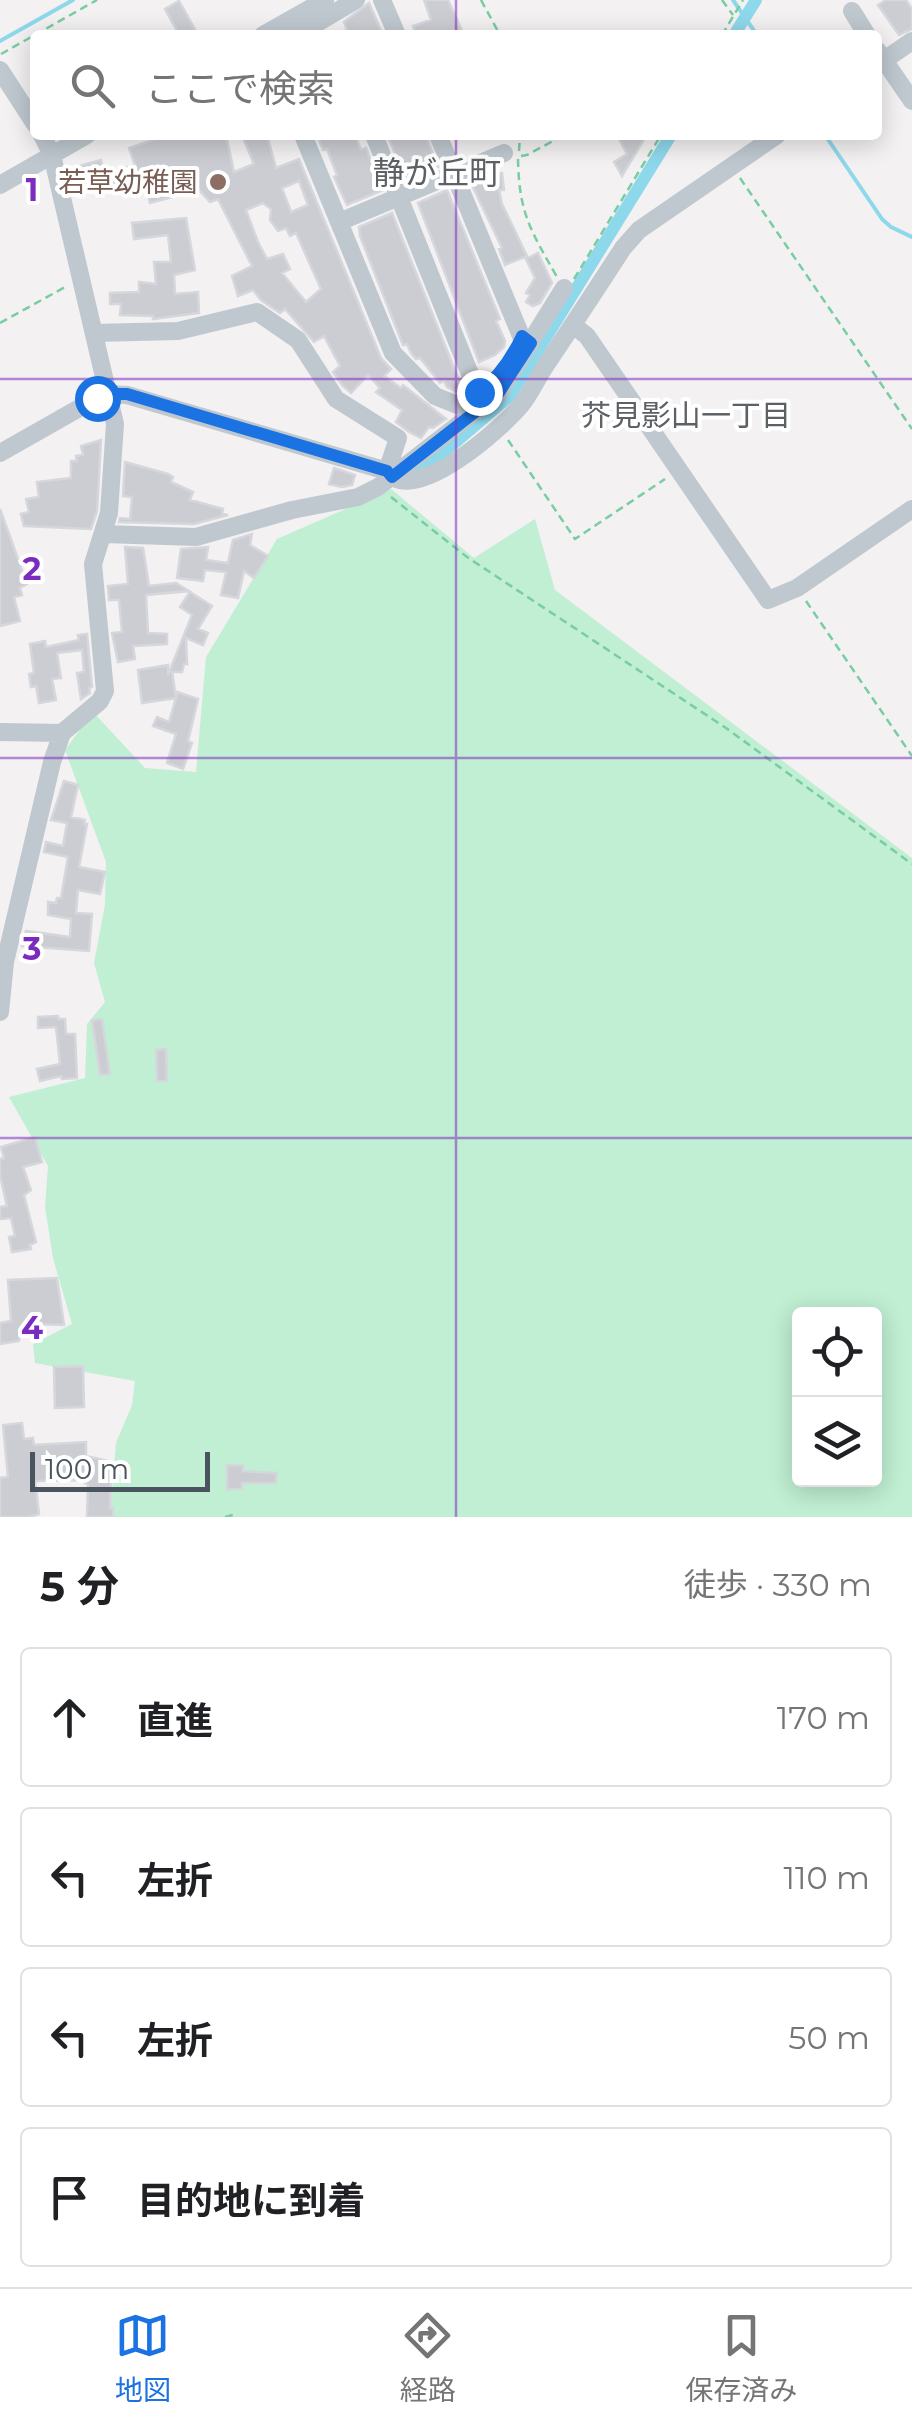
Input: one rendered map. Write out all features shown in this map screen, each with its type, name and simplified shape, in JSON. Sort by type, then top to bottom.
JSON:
[{"type":"street","points":[[277,30],[356,0]]},
{"type":"street","points":[[382,0],[395,30]]},
{"type":"street","points":[[303,30],[325,11]]},
{"type":"street","points":[[852,11],[865,30]]},
{"type":"street","points":[[882,56],[912,41]]},
{"type":"street","points":[[882,62],[912,101]]},
{"type":"street","points":[[0,70],[30,116]]},
{"type":"street","points":[[0,1012],[8,916],[62,733],[100,701],[105,691],[93,564],[108,514],[115,436],[52,155],[44,140]]},
{"type":"street","points":[[0,184],[78,140]]},
{"type":"street","points":[[305,140],[393,353],[436,396],[457,406],[491,383],[564,288]]},
{"type":"street","points":[[376,140],[479,392]]},
{"type":"street","points":[[440,140],[526,340]]},
{"type":"street","points":[[0,453],[108,394],[127,394],[386,478],[411,483],[431,477],[499,427],[523,403],[623,248],[639,230],[770,140]]},
{"type":"street","points":[[339,222],[511,155]]},
{"type":"street","points":[[94,334],[178,331],[257,312],[298,340],[336,399],[398,438],[386,478]]},
{"type":"street","points":[[573,325],[587,336],[768,600],[797,588],[912,509]]},
{"type":"street","points":[[103,534],[196,537],[358,496],[498,394],[526,340]]},
{"type":"street","points":[[0,732],[62,733]]},
{"type":"path","points":[[44,30],[97,0]]},
{"type":"path","points":[[481,0],[497,30]]},
{"type":"path","points":[[722,0],[734,14]]},
{"type":"path","points":[[725,30],[743,1]]},
{"type":"path","points":[[0,55],[30,38]]},
{"type":"path","points":[[518,140],[511,155],[522,212],[564,288],[570,287],[658,140]]},
{"type":"path","points":[[511,155],[528,156],[555,140]]},
{"type":"path","points":[[732,166],[912,428]]},
{"type":"path","points":[[0,324],[81,278]]},
{"type":"path","points":[[499,427],[575,538],[678,470]]},
{"type":"path","points":[[386,478],[467,557],[726,728],[912,864]]},
{"type":"path","points":[[797,588],[912,756]]},
{"type":"path","points":[[225,1517],[236,1514]]},
{"type":"green space","points":[[391,489],[474,558],[535,519],[555,590],[912,858],[912,1517],[110,1517],[116,1443],[132,1405],[135,1381],[35,1363],[33,1344],[72,1324],[53,1258],[45,1207],[48,1166],[9,1097],[85,1078],[87,1024],[105,1002],[94,963],[105,905],[106,862],[65,750],[93,712],[145,768],[196,772],[206,657],[277,539]]},
{"type":"building","points":[[424,0],[448,0],[462,30],[414,30],[413,26],[431,20]]},
{"type":"building","points":[[886,0],[906,0],[912,9],[912,29],[899,35],[878,5]]},
{"type":"building","points":[[179,1],[195,30],[177,30],[165,9]]},
{"type":"building","points":[[369,3],[381,30],[347,30],[344,22]]},
{"type":"building","points":[[152,140],[227,140],[234,172],[254,164],[244,140],[268,140],[276,168],[299,159],[381,358],[391,369],[384,376],[401,388],[403,385],[446,419],[429,427],[421,438],[409,432],[396,422],[402,410],[376,392],[380,388],[368,375],[351,393],[342,385],[333,372],[340,366],[324,336],[314,342],[285,309],[280,313],[253,290],[238,296],[232,276],[252,266],[218,199],[210,202],[199,190],[150,203],[144,176],[74,196],[68,169],[101,160],[104,173],[135,165],[129,148]],"holes":[[[299,181],[308,205],[291,212],[282,188]],[[263,203],[271,209],[270,220],[278,231],[286,228],[290,236],[296,233],[321,289],[306,302],[282,273],[290,269],[283,254],[267,259],[246,210]]]},
{"type":"building","points":[[319,140],[357,140],[361,150],[366,148],[383,190],[347,205],[327,149],[323,150]]},
{"type":"building","points":[[389,140],[428,140],[438,167],[405,177]]},
{"type":"building","points":[[620,140],[642,140],[622,176],[614,162],[627,154]]},
{"type":"building","points":[[502,173],[502,204],[527,256],[505,265],[499,249],[502,248],[470,181]]},
{"type":"building","points":[[447,190],[500,319],[496,321],[505,341],[495,355],[479,362],[418,203]]},
{"type":"building","points":[[392,213],[462,388],[456,391],[444,381],[440,383],[407,344],[403,345],[360,236],[359,227]]},
{"type":"building","points":[[186,218],[195,270],[174,275],[175,294],[198,292],[199,313],[153,319],[120,315],[121,304],[110,304],[110,293],[139,292],[139,282],[156,284],[154,262],[171,262],[168,235],[134,239],[132,223]]},
{"type":"building","points":[[538,253],[552,283],[540,303],[533,306],[526,302],[530,295],[526,293],[535,278],[526,259]]},
{"type":"building","points":[[101,440],[97,511],[91,529],[24,526],[21,514],[29,512],[26,499],[39,497],[37,482],[71,478],[71,461],[83,455],[81,446]]},
{"type":"building","points":[[125,462],[168,474],[173,477],[171,482],[193,492],[190,500],[223,509],[222,514],[228,515],[194,524],[119,522],[120,518],[130,519],[132,497],[123,496]]},
{"type":"building","points":[[334,468],[355,475],[352,485],[329,484]]},
{"type":"building","points":[[0,509],[27,584],[20,588],[22,595],[14,597],[20,621],[0,626]]},
{"type":"building","points":[[252,534],[250,545],[268,556],[254,578],[244,571],[238,598],[221,595],[226,572],[205,570],[203,581],[177,578],[181,549],[208,547],[206,560],[228,563],[233,540]]},
{"type":"building","points":[[125,547],[143,548],[149,586],[176,583],[189,591],[146,595],[148,633],[167,634],[167,644],[133,646],[135,659],[118,662],[112,633],[122,632],[119,600],[109,600],[108,586],[128,584]]},
{"type":"building","points":[[190,592],[212,606],[198,629],[208,633],[203,645],[186,638],[187,664],[182,672],[172,672],[176,698],[142,703],[138,670],[168,665],[168,675],[192,615],[180,607]]},
{"type":"building","points":[[87,634],[90,693],[81,699],[77,673],[84,672],[82,650],[57,653],[61,678],[52,679],[56,700],[39,703],[29,674],[34,673],[30,644],[45,641],[46,647],[79,640],[78,635]]},
{"type":"building","points":[[177,692],[198,699],[188,741],[192,743],[183,769],[167,763],[176,734],[153,726],[157,717],[169,722]]},
{"type":"building","points":[[64,781],[78,785],[71,817],[87,824],[79,867],[105,872],[100,894],[78,890],[76,913],[92,914],[89,951],[22,946],[26,931],[70,937],[71,919],[48,915],[48,902],[56,903],[61,898],[68,857],[44,852],[46,842],[63,846],[67,823],[51,820]]},
{"type":"building","points":[[38,1017],[65,1019],[66,1034],[75,1034],[77,1078],[61,1076],[40,1081],[37,1069],[60,1064],[56,1027],[38,1028]]},
{"type":"building","points":[[102,1019],[110,1074],[100,1075],[92,1020]]},
{"type":"building","points":[[166,1049],[167,1081],[157,1081],[156,1050]]},
{"type":"building","points":[[35,1137],[42,1162],[23,1167],[31,1190],[24,1195],[36,1242],[30,1245],[31,1249],[12,1252],[9,1237],[15,1236],[11,1218],[0,1219],[0,1207],[7,1206],[0,1175],[0,1159],[4,1158],[1,1147]]},
{"type":"building","points":[[57,1278],[64,1325],[36,1324],[36,1329],[20,1330],[19,1341],[0,1344],[0,1323],[11,1321],[8,1280]]},
{"type":"building","points":[[83,1366],[84,1407],[55,1408],[54,1367]]},
{"type":"building","points":[[22,1423],[24,1439],[33,1438],[34,1445],[86,1442],[86,1456],[112,1462],[113,1517],[87,1517],[88,1485],[81,1480],[35,1481],[39,1514],[0,1517],[0,1478],[8,1477],[3,1425]]},
{"type":"building","points":[[227,1465],[243,1465],[243,1471],[277,1473],[276,1483],[242,1483],[242,1489],[227,1489]]},
{"type":"waterway","points":[[0,41],[73,0]]},
{"type":"waterway","points":[[733,0],[754,30]]},
{"type":"waterway","points":[[737,30],[756,0]]},
{"type":"waterway","points":[[418,474],[510,396],[668,140]]},
{"type":"waterway","points":[[828,140],[882,219],[912,237]]},
{"type":"place","name":"若草幼稚園","points":[[218,182]]},
{"type":"district","name":"静が丘町","points":[[437,172]]},
{"type":"district","name":"芥見影山一丁目","points":[[686,415]]},
{"type":"route","points":[[97,398],[127,394],[387,471],[392,477],[498,394],[531,343],[522,336],[513,356],[479,392]]}]
